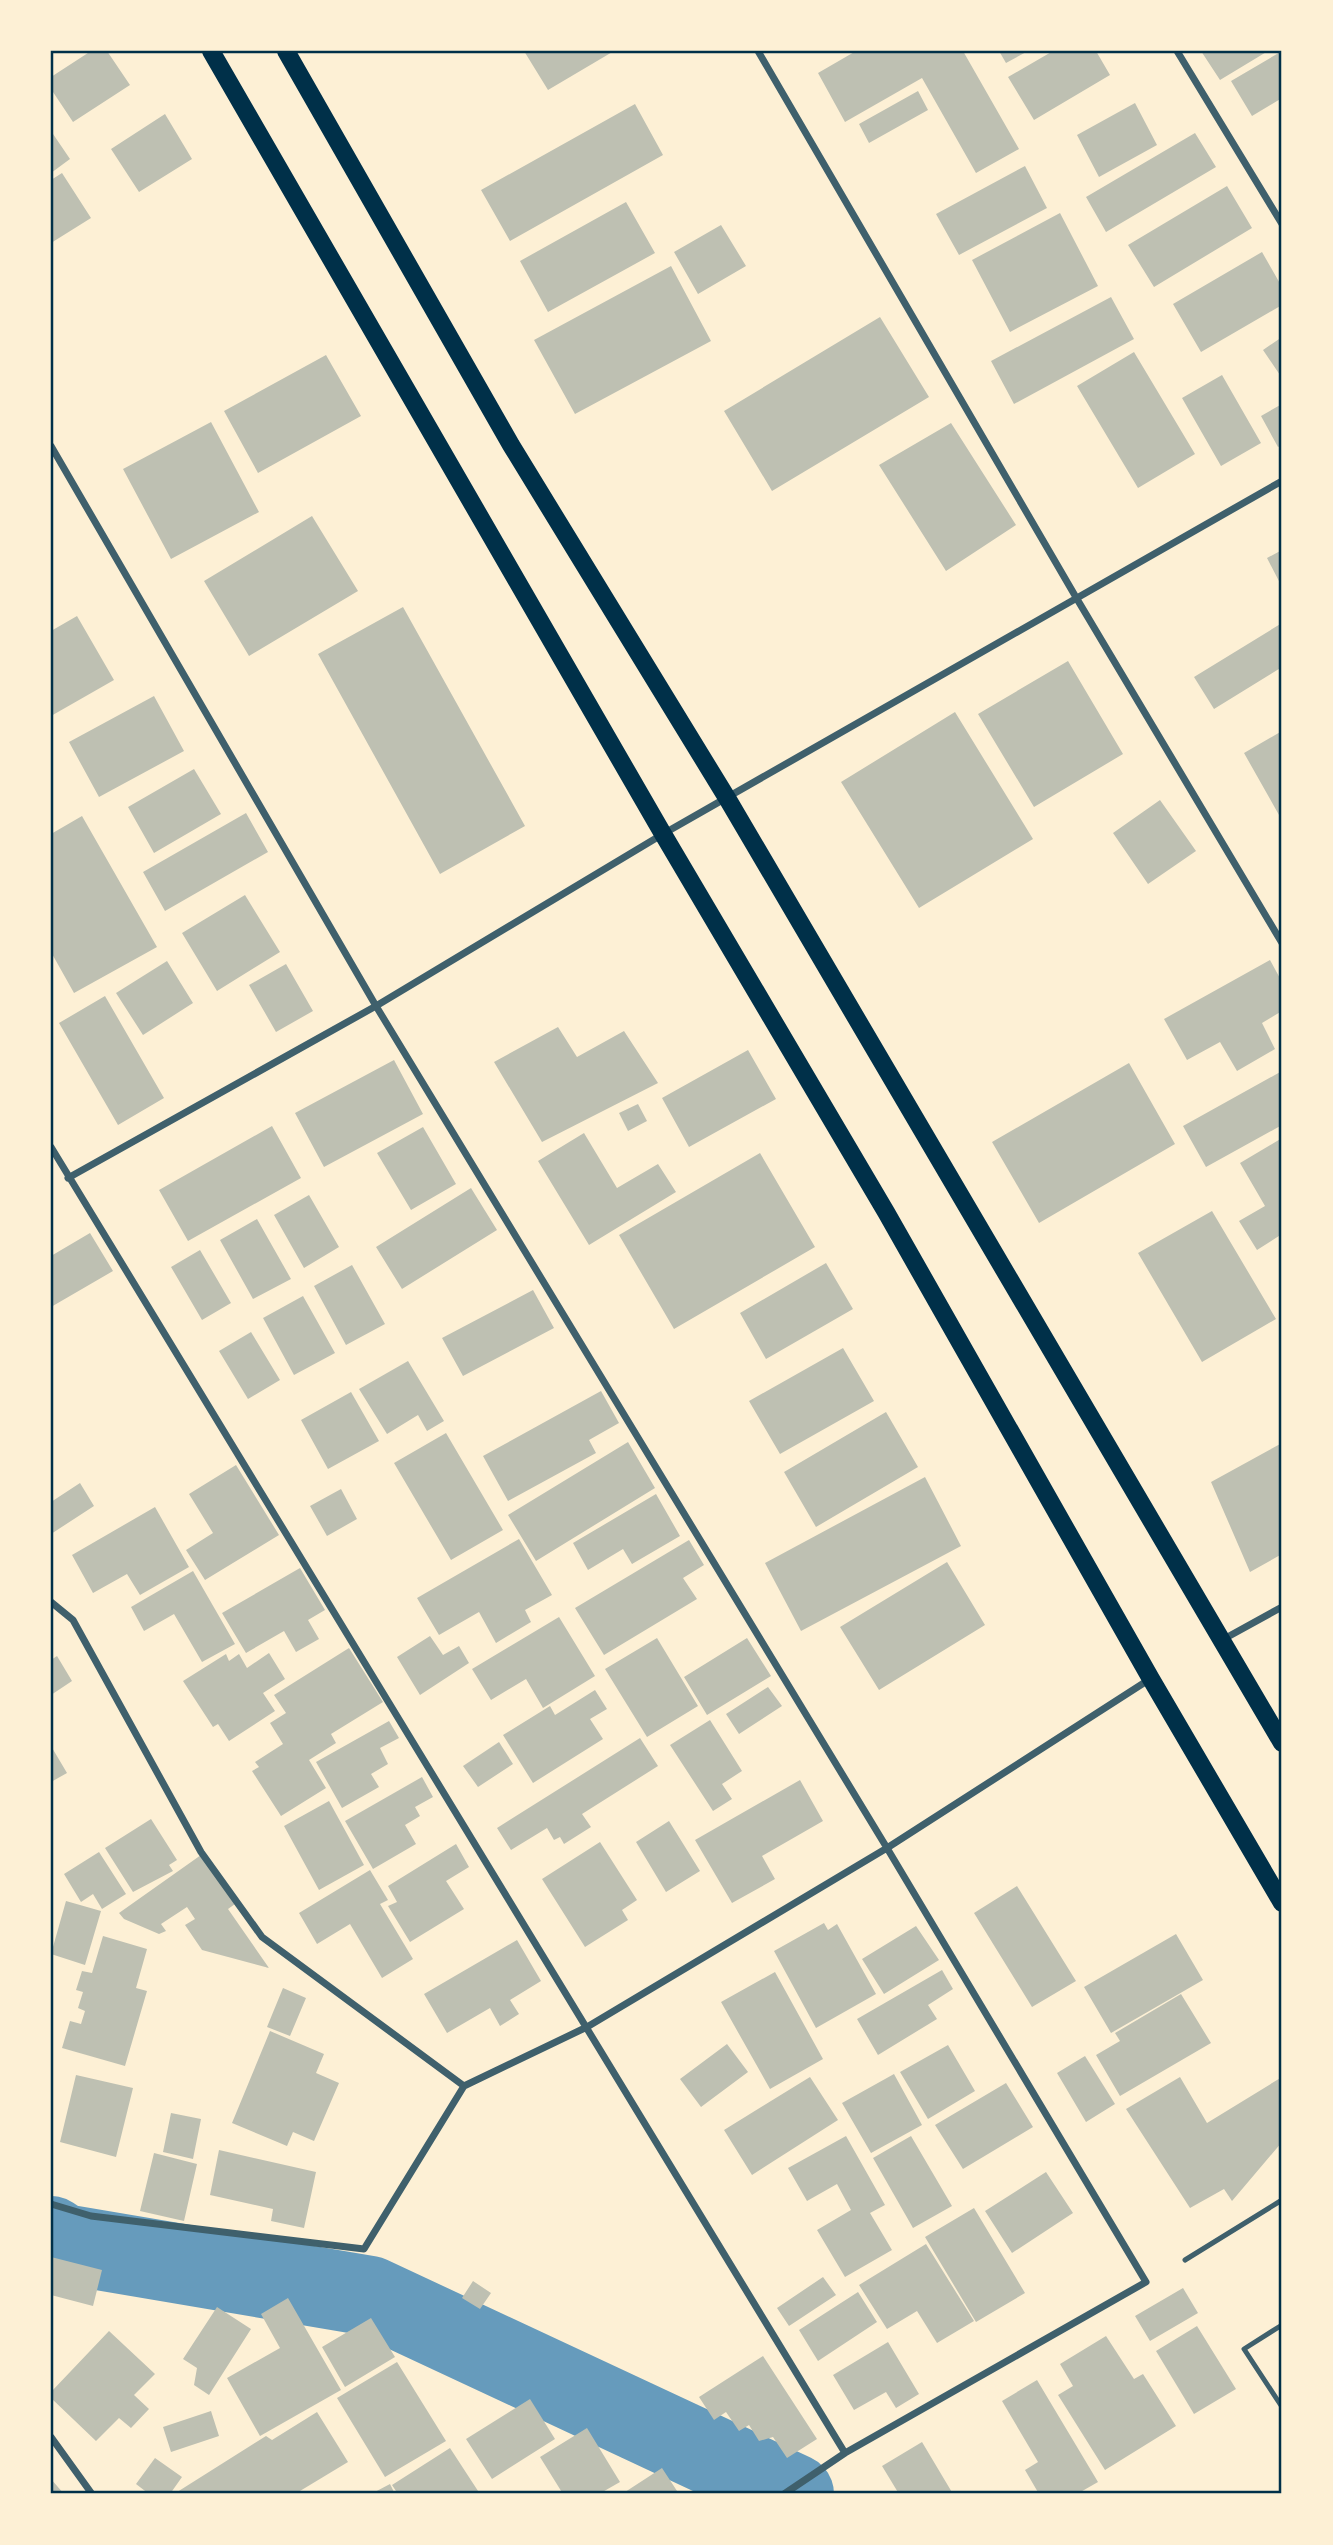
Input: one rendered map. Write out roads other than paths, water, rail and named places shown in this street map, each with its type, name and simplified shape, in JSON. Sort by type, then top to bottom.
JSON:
[{"type":"main road","points":[[211,51],[663,834],[886,1212],[1151,1679],[1282,1903]]},
{"type":"main road","points":[[286,51],[511,445],[727,798],[1282,1743]]},
{"type":"street","points":[[758,51],[1077,599],[1282,943]]},
{"type":"street","points":[[1177,51],[1282,224]]},
{"type":"street","points":[[51,446],[376,1006],[887,1848],[1146,2282],[845,2453],[784,2494]]},
{"type":"street","points":[[68,1178],[376,1006],[663,834],[1282,481]]},
{"type":"street","points":[[51,1147],[845,2453]]},
{"type":"street","points":[[51,1602],[73,1620],[201,1852],[262,1937],[464,2087]]},
{"type":"street","points":[[1222,1640],[1282,1606]]},
{"type":"street","points":[[51,2204],[91,2216],[364,2249],[464,2087],[587,2027],[887,1848],[1151,1679]]},
{"type":"street","points":[[51,2437],[92,2494]]},
{"type":"lane","points":[[1185,2259],[1282,2200]]},
{"type":"lane","points":[[1282,2325],[1244,2349],[1282,2407]]},
{"type":"waterway","points":[[51,2236],[63,2244],[370,2296],[794,2494]]}]
